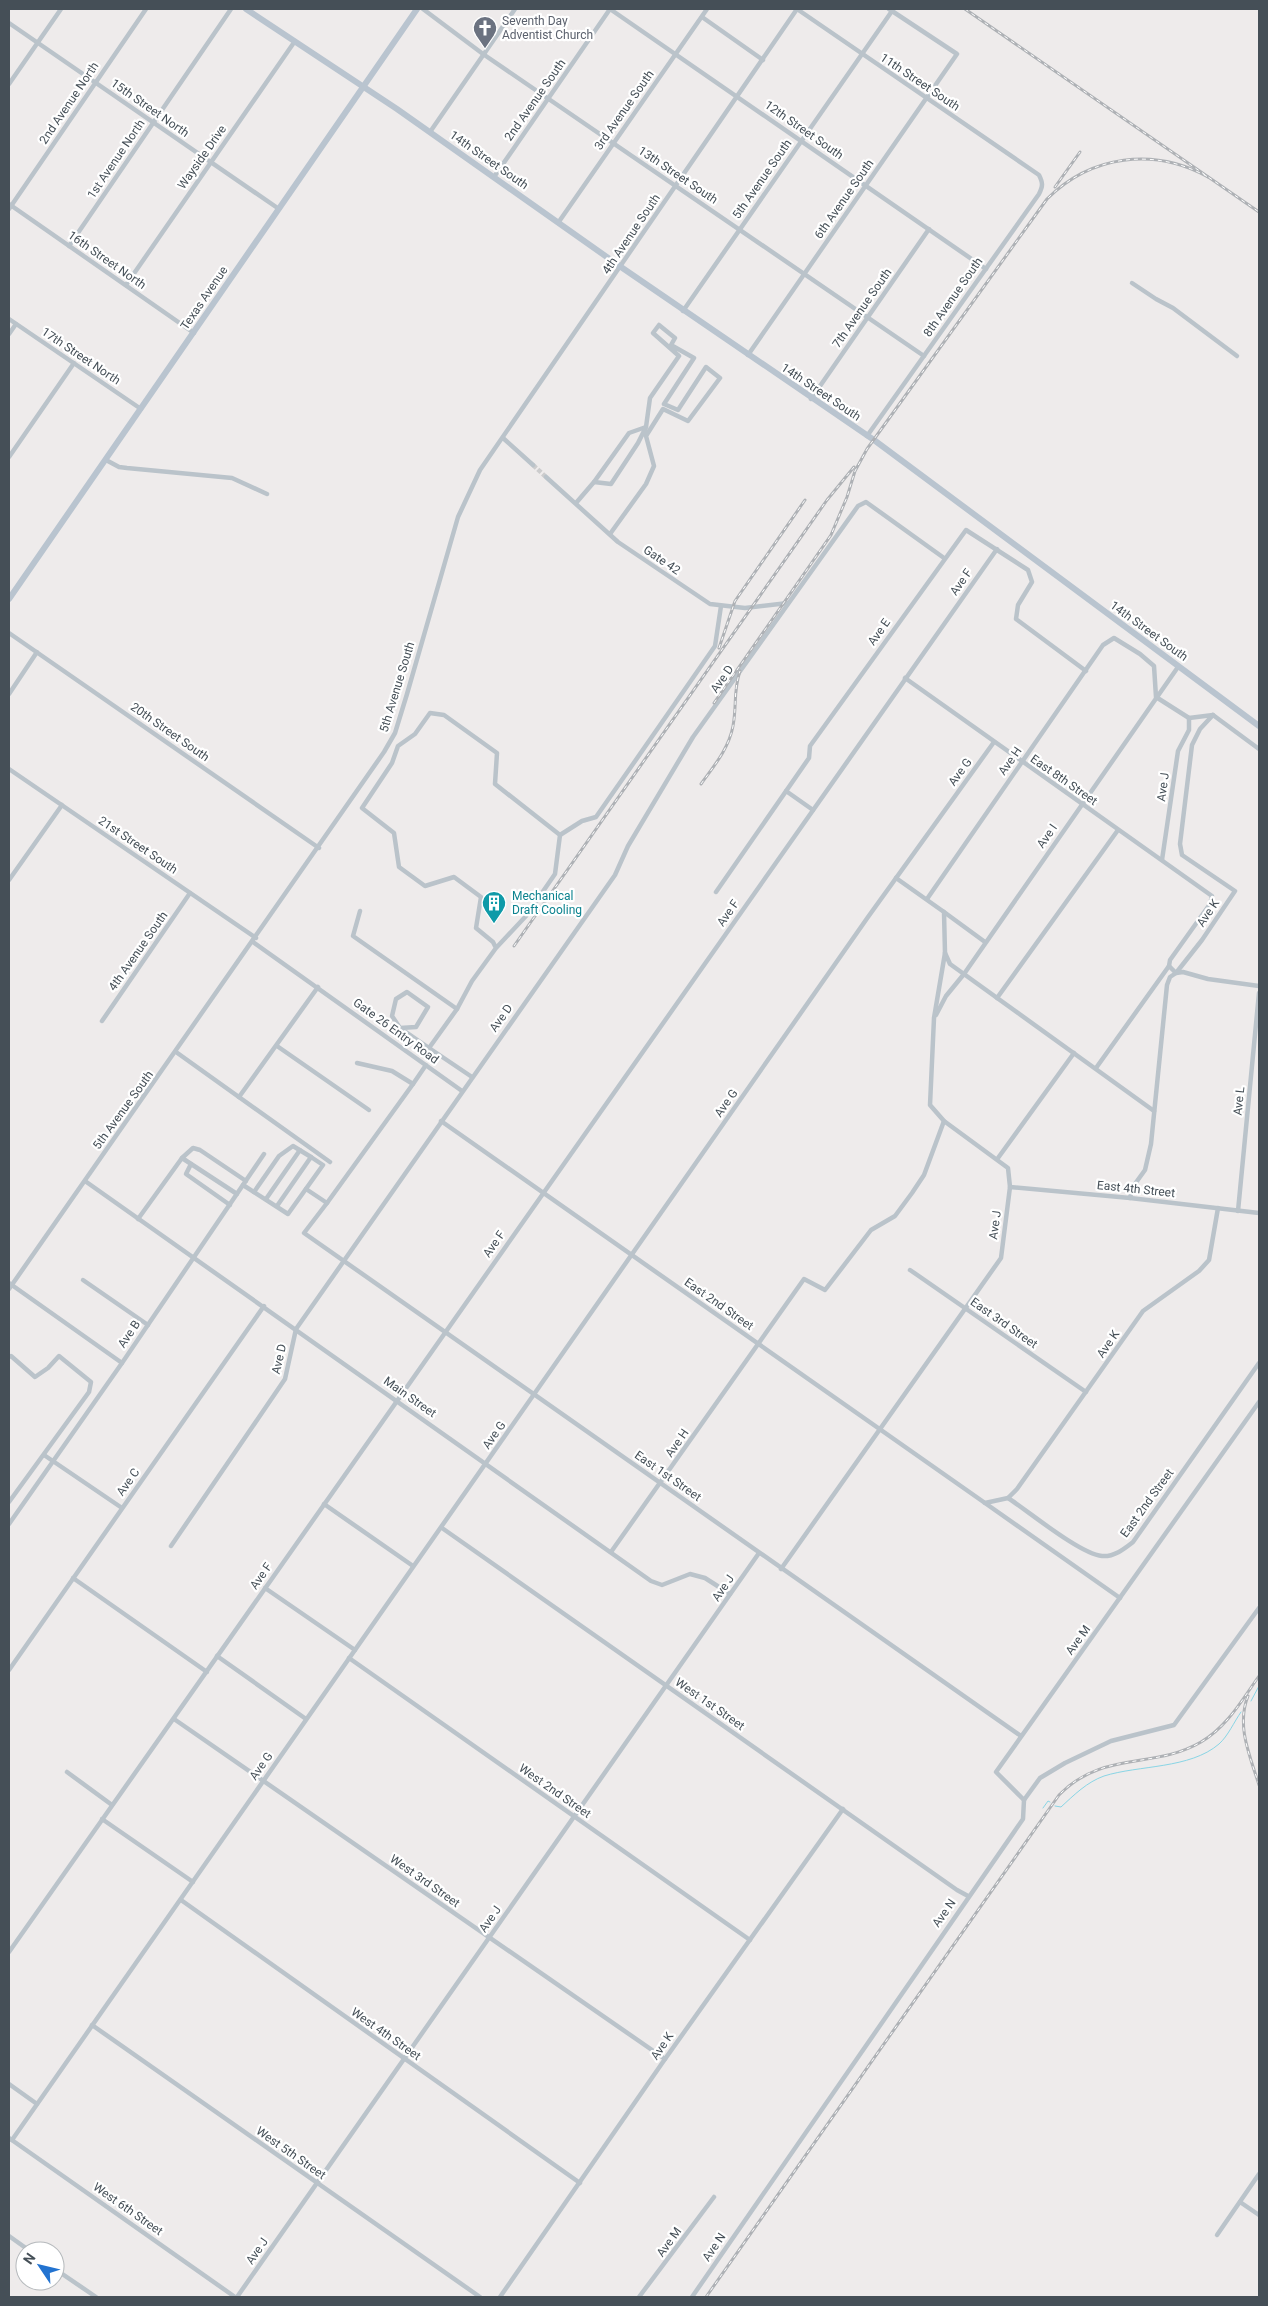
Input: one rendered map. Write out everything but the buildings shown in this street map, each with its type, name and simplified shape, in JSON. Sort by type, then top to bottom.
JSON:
[{"type":"street","points":[[9,84],[61,9]]},
{"type":"street","name":"2nd Avenue North","points":[[10,206],[146,9]]},
{"type":"street","name":"1st Avenue North","points":[[69,246],[231,9]]},
{"type":"street","name":"14th Street South","points":[[246,9],[430,132],[621,267],[867,436],[1259,726]]},
{"type":"street","name":"Texas Avenue","points":[[9,599],[11,590],[106,460],[417,9]]},
{"type":"street","name":"13th Street South","points":[[423,9],[484,54],[924,356]]},
{"type":"street","points":[[430,132],[515,9]]},
{"type":"street","name":"12th Street South","points":[[610,9],[986,269]]},
{"type":"street","name":"2nd Avenue South","points":[[494,177],[610,9]]},
{"type":"street","name":"3rd Avenue South","points":[[558,223],[707,9]]},
{"type":"street","name":"11th Street South","points":[[797,9],[1032,171]]},
{"type":"street","name":"4th Avenue South","points":[[480,470],[797,9]]},
{"type":"street","name":"5th Avenue South","points":[[683,310],[891,10]]},
{"type":"street","name":"6th Avenue South","points":[[748,355],[956,54],[891,10]]},
{"type":"street","points":[[702,17],[762,60]]},
{"type":"street","name":"15th Street North","points":[[9,22],[279,209]]},
{"type":"street","name":"Wayside Drive","points":[[126,285],[295,41]]},
{"type":"street","name":"8th Avenue South","points":[[867,436],[1043,187],[1039,175],[1032,171]]},
{"type":"street","name":"16th Street North","points":[[10,206],[194,333]]},
{"type":"street","name":"7th Avenue South","points":[[811,399],[929,229]]},
{"type":"street","points":[[1132,283],[1173,308],[1237,356]]},
{"type":"street","name":"17th Street North","points":[[9,319],[141,409]]},
{"type":"street","points":[[9,334],[16,324]]},
{"type":"street","points":[[594,482],[610,484],[638,443],[646,427],[650,398],[678,356],[653,334],[659,325],[676,338],[671,345],[694,358],[664,404],[678,410],[706,367],[720,378],[688,421],[663,410],[654,421],[646,436],[654,466],[646,484],[610,534]]},
{"type":"street","points":[[9,457],[74,363]]},
{"type":"street","points":[[576,503],[594,482],[629,433],[646,427]]},
{"type":"street","points":[[503,438],[533,465]]},
{"type":"street","points":[[106,460],[119,467],[232,478],[267,494]]},
{"type":"street","name":"5th Avenue South","points":[[10,1286],[319,848],[395,733],[458,517],[480,470]]},
{"type":"street","name":"Gate 42","points":[[546,477],[610,534],[710,604],[744,608],[788,603]]},
{"type":"street","name":"Ave D","points":[[171,1546],[285,1379],[296,1329],[615,874],[628,846],[693,737],[858,506],[866,502],[944,558]]},
{"type":"street","name":"Ave E","points":[[716,892],[809,758],[810,746],[966,530],[997,549]]},
{"type":"street","points":[[997,549],[1028,570],[1032,582],[1018,606],[1016,620],[1086,671]]},
{"type":"street","name":"Ave F","points":[[9,1952],[997,549]]},
{"type":"street","points":[[560,835],[582,822],[596,817],[650,742],[715,646],[721,606]]},
{"type":"street","name":"20th Street South","points":[[9,633],[319,848]]},
{"type":"street","name":"Ave H","points":[[927,899],[1104,646],[1114,638],[1140,654],[1154,666],[1156,697]]},
{"type":"street","points":[[9,694],[37,652]]},
{"type":"street","name":"Ave I","points":[[934,1018],[946,996],[964,974],[1178,667]]},
{"type":"street","name":"East 8th Street","points":[[905,678],[1212,896],[1210,904],[1170,960],[1170,966]]},
{"type":"street","points":[[1156,697],[1189,718],[1213,714],[1259,749]]},
{"type":"street","points":[[496,948],[493,942],[476,928],[482,897],[454,877],[425,886],[398,867],[394,833],[362,808],[392,763],[398,746],[415,734],[430,713],[444,715],[497,753],[494,784],[560,835]]},
{"type":"street","name":"Ave K","points":[[1130,1198],[1132,1188],[1145,1170],[1151,1144],[1167,984],[1170,977],[1176,973],[1202,940],[1235,891],[1182,855],[1180,844],[1192,745],[1200,729],[1213,714]]},
{"type":"street","name":"Ave J","points":[[1162,860],[1178,751],[1189,730],[1189,718]]},
{"type":"street","name":"Ave G","points":[[10,2139],[37,2104],[181,1900],[632,1254],[896,878],[994,742]]},
{"type":"street","name":"21st Street South","points":[[9,769],[190,893],[318,987]]},
{"type":"street","points":[[786,791],[813,810]]},
{"type":"street","points":[[9,880],[62,805]]},
{"type":"street","points":[[998,998],[1118,830]]},
{"type":"street","points":[[429,1048],[457,1009],[472,981],[496,948],[526,916],[555,874],[560,835]]},
{"type":"street","points":[[896,878],[985,942]]},
{"type":"street","name":"4th Avenue South","points":[[102,1021],[190,893]]},
{"type":"street","points":[[360,911],[353,936],[457,1009]]},
{"type":"street","name":"Ave J","points":[[782,1569],[1001,1258],[1010,1187],[1008,1168],[998,1158],[944,1122],[930,1105],[934,1018],[945,953],[944,912]]},
{"type":"street","points":[[945,953],[950,964],[1154,1111]]},
{"type":"street","points":[[1096,1068],[1170,966],[1176,973],[1259,986]]},
{"type":"street","points":[[239,1097],[318,987]]},
{"type":"street","name":"Gate 26 Entry Road","points":[[318,987],[462,1091]]},
{"type":"street","points":[[400,1028],[416,1027],[428,1007],[407,992],[396,999],[392,1016],[400,1028],[472,1077]]},
{"type":"street","name":"Ave L","points":[[1238,1211],[1259,993]]},
{"type":"street","points":[[277,1046],[369,1110]]},
{"type":"street","points":[[176,1052],[330,1162]]},
{"type":"street","points":[[998,1158],[1074,1053]]},
{"type":"street","points":[[357,1063],[392,1071],[413,1084]]},
{"type":"street","points":[[306,1189],[327,1203],[426,1065]]},
{"type":"street","name":"East 2nd Street","points":[[441,1121],[1120,1598]]},
{"type":"street","name":"Ave H","points":[[611,1552],[804,1279],[826,1290],[871,1230],[895,1216],[924,1175],[944,1122]]},
{"type":"street","points":[[138,1219],[182,1158],[193,1148],[200,1150],[245,1183],[254,1192],[288,1214],[322,1165],[292,1146],[279,1156],[254,1192]]},
{"type":"street","points":[[266,1199],[300,1150]]},
{"type":"street","name":"Ave B","points":[[9,1524],[122,1363],[264,1154]]},
{"type":"street","points":[[277,1206],[311,1157]]},
{"type":"street","points":[[182,1158],[237,1194]]},
{"type":"street","points":[[191,1164],[186,1174],[230,1205]]},
{"type":"street","name":"Main Street","points":[[84,1181],[487,1463],[651,1581],[662,1586],[690,1574],[705,1578],[730,1594]]},
{"type":"street","name":"East 4th Street","points":[[1010,1187],[1130,1198],[1259,1213]]},
{"type":"street","name":"East 1st Street","points":[[327,1203],[304,1233],[1021,1736]]},
{"type":"street","name":"Ave K","points":[[1008,1498],[1018,1489],[1143,1311],[1200,1271],[1209,1260],[1218,1208]]},
{"type":"street","name":"East 3rd Street","points":[[910,1270],[1086,1392]]},
{"type":"street","points":[[83,1280],[148,1325]]},
{"type":"street","points":[[10,1286],[122,1363]]},
{"type":"street","name":"Ave C","points":[[9,1670],[264,1306]]},
{"type":"street","points":[[9,1357],[11,1356],[35,1377],[48,1368],[59,1356],[91,1382],[88,1392],[9,1502]]},
{"type":"street","name":"East 2nd Street","points":[[1008,1498],[1082,1549],[1101,1556],[1120,1552],[1133,1542],[1259,1363]]},
{"type":"street","name":"Ave M","points":[[1024,1800],[996,1772],[1259,1402]]},
{"type":"street","points":[[44,1455],[122,1508]]},
{"type":"street","points":[[985,1503],[1008,1498]]},
{"type":"street","points":[[324,1504],[413,1566]]},
{"type":"street","name":"West 1st Street","points":[[442,1528],[968,1896]]},
{"type":"street","name":"Ave J","points":[[236,2297],[759,1553]]},
{"type":"street","points":[[73,1578],[207,1672]]},
{"type":"street","points":[[265,1588],[355,1650]]},
{"type":"street","name":"Ave N","points":[[692,2297],[1023,1819],[1024,1800],[1040,1778],[1065,1763],[1111,1741],[1174,1726],[1259,1608]]},
{"type":"street","points":[[217,1656],[306,1719]]},
{"type":"street","name":"West 2nd Street","points":[[349,1658],[750,1940]]},
{"type":"street","name":"West 3rd Street","points":[[174,1719],[665,2058]]},
{"type":"street","points":[[67,1772],[112,1805]]},
{"type":"street","name":"Ave K","points":[[500,2297],[665,2058],[843,1809]]},
{"type":"street","points":[[102,1820],[193,1882]]},
{"type":"street","name":"West 4th Street","points":[[181,1900],[580,2183]]},
{"type":"street","name":"West 5th Street","points":[[92,2025],[480,2297]]},
{"type":"street","points":[[9,2084],[37,2104]]},
{"type":"street","name":"West 6th Street","points":[[10,2139],[236,2297]]},
{"type":"street","points":[[1217,2234],[1259,2174]]},
{"type":"street","name":"Ave M","points":[[639,2297],[714,2196]]},
{"type":"street","points":[[1240,2202],[1259,2215]]},
{"type":"street","points":[[65,2276],[96,2297]]},
{"type":"waterway","points":[[1251,1701],[1259,1686]]},
{"type":"waterway","points":[[1055,1806],[1061,1807],[1086,1785],[1104,1776],[1179,1762],[1207,1752],[1222,1741],[1241,1712]]},
{"type":"waterway","points":[[1043,1808],[1048,1801],[1050,1802]]},
{"type":"tunnel","points":[[533,465],[546,477]]},
{"type":"railway","points":[[965,9],[1259,212]]},
{"type":"railway","points":[[1055,187],[1080,152]]},
{"type":"railway","points":[[714,703],[831,535],[847,497],[855,471],[867,449],[1047,199],[1064,184],[1083,173],[1103,165],[1124,160],[1145,159],[1166,162],[1208,177]]},
{"type":"railway","points":[[514,946],[827,500],[854,467]]},
{"type":"railway","points":[[719,648],[735,601],[805,500]]},
{"type":"railway","points":[[701,784],[720,756],[731,734],[740,671]]},
{"type":"railway","points":[[706,2297],[1059,1795],[1076,1781],[1093,1772],[1128,1762],[1165,1756],[1201,1742],[1219,1729],[1259,1676]]},
{"type":"railway","points":[[1248,1696],[1243,1718],[1244,1730],[1248,1752],[1259,1785]]},
{"type":"place","name":"Seventh Day Adventist Church","points":[[485,49]]},
{"type":"place","name":"Mechanical Draft Cooling","points":[[494,924]]}]
